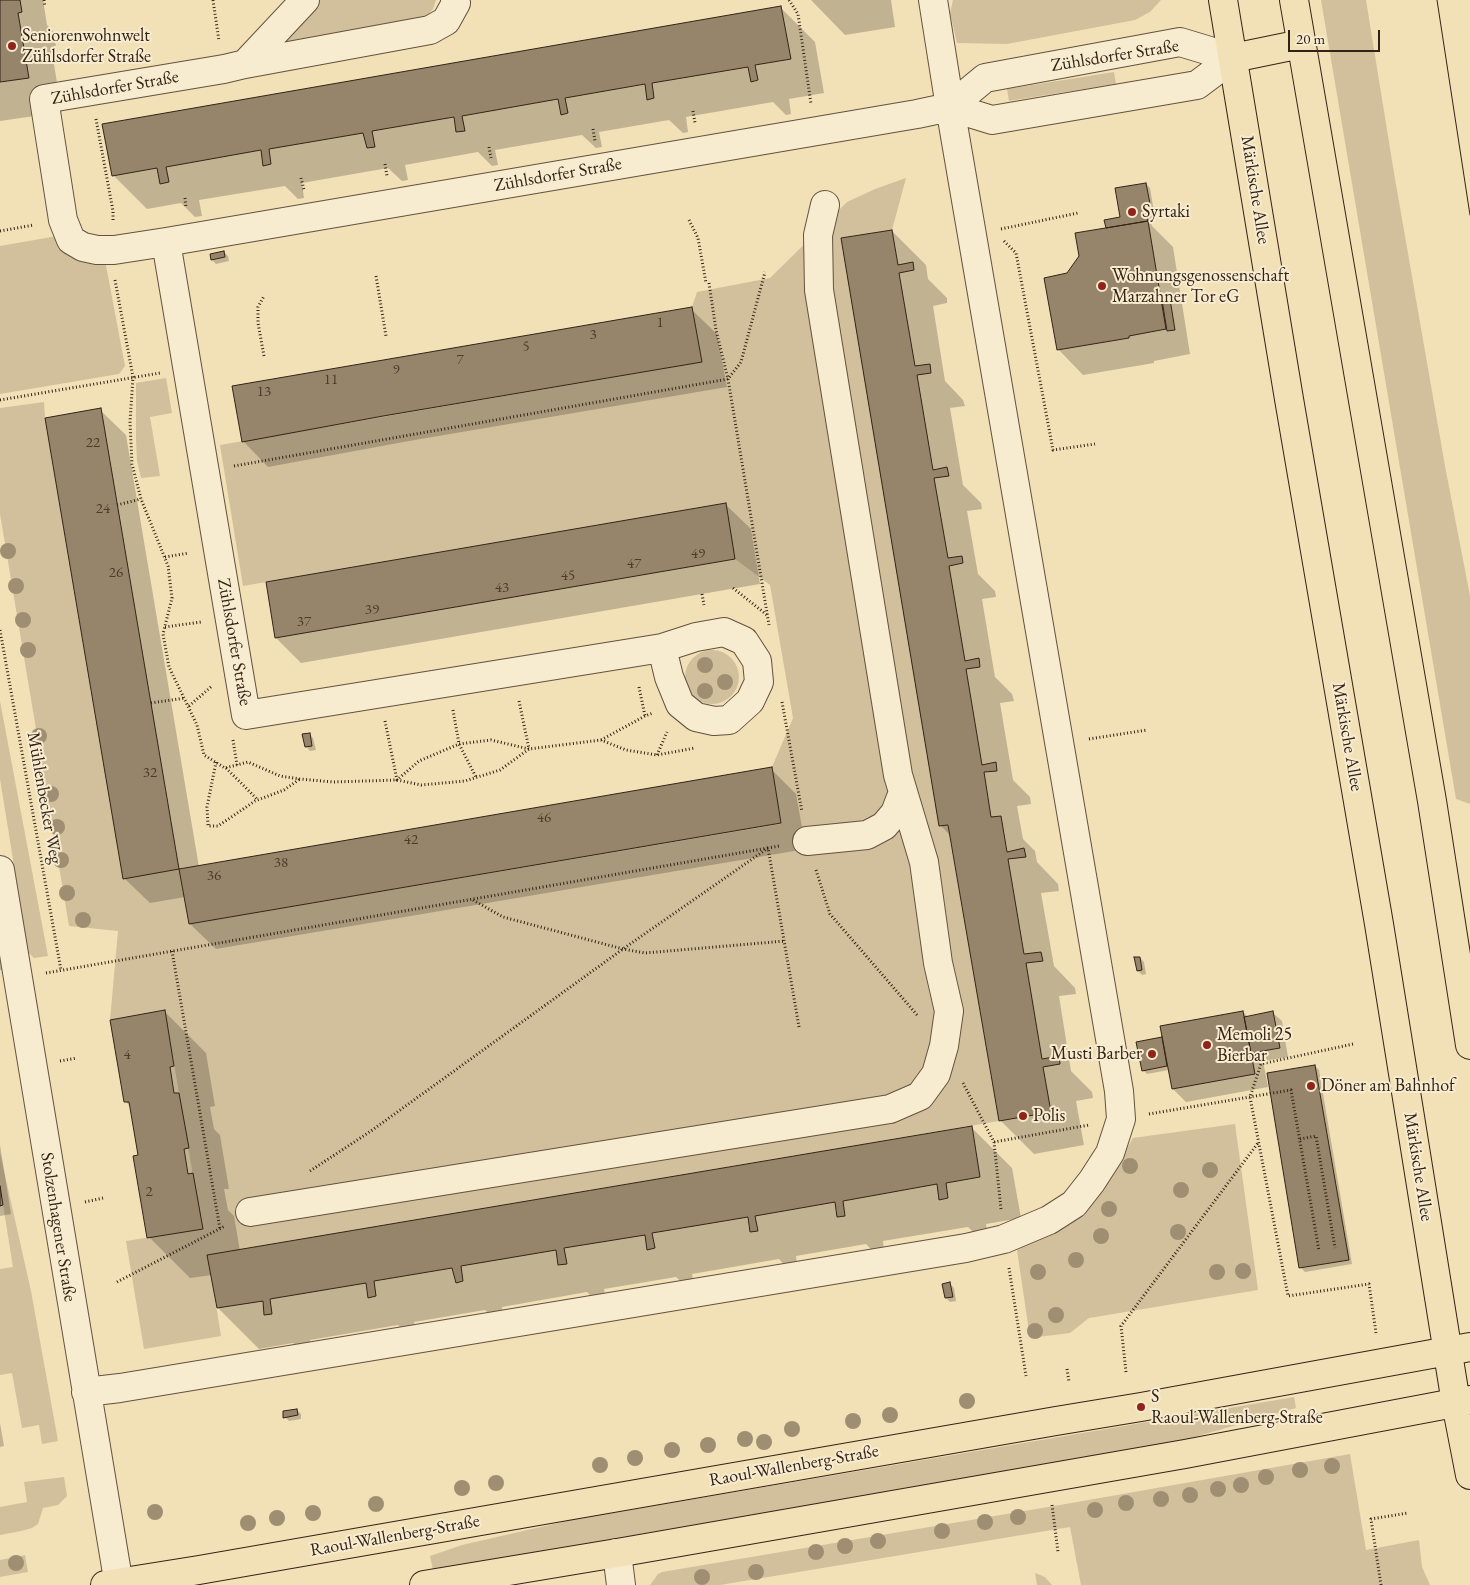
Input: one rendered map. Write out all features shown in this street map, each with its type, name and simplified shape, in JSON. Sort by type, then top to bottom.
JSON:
[{"type":"main road","name":"Märkische Allee","points":[[1223,0],[1289,399],[1380,924],[1459,1349],[1470,1475]]},
{"type":"main road","points":[[1294,0],[1430,791],[1470,1045]]},
{"type":"main road","points":[[1233,58],[1301,44]]},
{"type":"main road","name":"Raoul-Wallenberg-Straße","points":[[114,1584],[1056,1420],[1141,1407],[1459,1349]]},
{"type":"main road","points":[[424,1585],[1185,1454],[1463,1402]]},
{"type":"street","points":[[234,66],[305,0]]},
{"type":"street","name":"Zühlsdorfer Straße","points":[[455,0],[456,3],[446,21],[430,30],[44,99],[63,220],[71,240],[83,247],[97,250],[114,250],[950,107],[992,120],[1197,85],[1233,58]]},
{"type":"street","points":[[86,1392],[120,1388],[966,1248],[1004,1239],[1048,1220],[1074,1204],[1110,1153],[1121,1118],[1119,1091],[933,0]]},
{"type":"street","name":"Zühlsdorfer Straße","points":[[950,107],[985,78],[1180,42],[1233,58]]},
{"type":"street","points":[[250,1212],[890,1109],[920,1096],[936,1074],[944,1046],[949,1010],[938,963],[924,862],[898,776],[819,290],[818,234],[825,205]]},
{"type":"street","name":"Zühlsdorfer Straße","points":[[166,242],[246,714],[662,648],[696,637],[724,632],[744,641],[757,661],[759,682],[750,701],[729,720],[714,721],[696,717],[680,704]]},
{"type":"street","points":[[662,648],[669,677],[680,704]]},
{"type":"street","points":[[808,841],[867,834],[884,826],[895,813],[903,792]]},
{"type":"street","name":"Stolzenhagener Straße","points":[[0,870],[86,1392],[114,1584]]},
{"type":"street","points":[[617,1553],[621,1585]]},
{"type":"path","points":[[44,0],[45,7]]},
{"type":"path","points":[[213,0],[234,66]]},
{"type":"path","points":[[789,0],[798,14],[809,92]]},
{"type":"path","points":[[91,91],[113,211],[114,273],[133,377]]},
{"type":"path","points":[[1078,213],[998,230],[998,236],[1016,253],[1053,450],[1095,444]]},
{"type":"path","points":[[689,220],[698,238],[716,330],[728,379],[771,633]]},
{"type":"path","points":[[226,467],[728,379],[741,362],[765,272]]},
{"type":"path","points":[[376,276],[386,336]]},
{"type":"path","points":[[264,296],[258,308],[258,323],[264,356]]},
{"type":"path","points":[[0,400],[165,372]]},
{"type":"path","points":[[117,505],[142,499]]},
{"type":"path","points":[[732,588],[768,615]]},
{"type":"path","points":[[164,627],[230,618]]},
{"type":"path","name":"Mühlenbecker Weg","points":[[0,630],[61,970],[172,951]]},
{"type":"path","points":[[380,693],[397,780],[419,761],[459,744],[491,740],[529,748],[514,672]]},
{"type":"path","points":[[781,696],[792,755]]},
{"type":"path","points":[[151,704],[185,698]]},
{"type":"path","points":[[601,740],[645,716],[680,704]]},
{"type":"path","points":[[1060,744],[1147,730]]},
{"type":"path","points":[[459,744],[476,778]]},
{"type":"path","points":[[216,762],[207,806],[208,826],[218,826],[258,800],[284,790],[300,778]]},
{"type":"path","points":[[226,768],[258,800]]},
{"type":"path","points":[[220,1228],[172,951],[768,848]]},
{"type":"path","points":[[768,848],[799,1027]]},
{"type":"path","points":[[306,1174],[371,1131],[623,949],[768,848]]},
{"type":"path","points":[[472,900],[504,917],[623,949],[645,953],[785,941]]},
{"type":"path","points":[[1353,1044],[1261,1064],[1250,1097],[1288,1296],[1369,1284],[1376,1333]]},
{"type":"path","points":[[1121,1118],[1292,1090],[1319,1251]]},
{"type":"path","points":[[994,1142],[1087,1126]]},
{"type":"path","points":[[1300,1139],[1316,1136],[1335,1248]]},
{"type":"path","points":[[1126,1372],[1120,1326],[1258,1143]]},
{"type":"path","points":[[117,1282],[250,1212]]},
{"type":"path","points":[[1067,1369],[1069,1382]]},
{"type":"path","points":[[1051,1502],[1058,1552]]},
{"type":"path","points":[[1381,1585],[1371,1519],[1408,1513]]},
{"type":"shaded area","points":[[319,0],[436,0],[433,9],[423,20],[283,46],[281,37]]},
{"type":"shaded area","points":[[953,0],[1161,0],[1150,12],[1135,20],[1007,44],[957,43],[950,13]]},
{"type":"shaded area","points":[[1321,0],[1366,0],[1445,466],[1470,596],[1470,804],[1456,799]]},
{"type":"shaded area","points":[[1114,72],[1116,84],[1009,101],[1007,89]]},
{"type":"shaded area","points":[[906,178],[892,230],[842,238],[948,825],[999,1121],[208,1255],[221,1336],[144,1349],[126,1241],[202,1229],[165,1011],[110,1020],[118,931],[69,926],[0,514],[0,408],[44,402],[45,418],[123,878],[179,869],[189,924],[781,824],[772,767],[793,718],[770,585],[735,559],[726,503],[243,586],[220,445],[702,362],[692,307],[697,292],[770,278],[847,202]]},
{"type":"shaded area","points":[[57,236],[105,260],[125,366],[119,374],[0,394],[0,246]]},
{"type":"shaded area","points":[[166,378],[172,413],[150,417],[160,476],[141,478],[137,461],[136,383]]},
{"type":"shaded area","points":[[707,650],[717,650],[727,654],[735,662],[739,677],[735,692],[727,700],[717,704],[707,704],[697,700],[689,692],[685,682],[685,672],[689,662],[697,654]]},
{"type":"shaded area","points":[[0,701],[48,956],[34,958],[28,952],[0,779]]},
{"type":"shaded area","points":[[1235,1124],[1258,1290],[1089,1318],[1070,1333],[1030,1338],[1017,1250],[1063,1224],[1103,1190],[1133,1138]]},
{"type":"shaded area","points":[[0,1153],[31,1291],[58,1441],[42,1444],[39,1425],[22,1428],[12,1373],[0,1375],[0,1269],[13,1267],[0,1186]]},
{"type":"shaded area","points":[[1294,1397],[1296,1408],[1184,1440],[433,1570],[430,1556],[462,1545],[571,1520]]},
{"type":"shaded area","points":[[1350,1454],[1366,1550],[1419,1540],[1422,1567],[1430,1585],[1081,1585],[1070,1527],[720,1585],[650,1585],[658,1574],[662,1572]]},
{"type":"shaded area","points":[[64,1477],[67,1496],[58,1505],[43,1508],[38,1524],[32,1528],[0,1535],[0,1507],[27,1502],[24,1482]]},
{"type":"shaded area","points":[[25,1555],[28,1572],[0,1577],[0,1560]]},
{"type":"shaded area","points":[[1035,1573],[1045,1577],[1052,1585],[1037,1585]]},
{"type":"building","name":"Seniorenwohnwelt Zühlsdorfer Straße","points":[[0,0],[20,0],[22,12],[18,13],[29,78],[0,82]]},
{"type":"building","points":[[781,6],[791,59],[755,65],[758,80],[751,82],[748,67],[652,83],[654,98],[647,100],[645,84],[565,98],[568,113],[561,115],[558,99],[462,116],[465,131],[456,132],[454,117],[372,131],[375,147],[367,148],[363,133],[269,149],[271,164],[263,166],[261,150],[166,167],[169,182],[160,184],[157,168],[112,176],[102,124]]},
{"type":"building","points":[[1146,183],[1152,214],[1147,215],[1148,221],[1106,228],[1104,220],[1120,217],[1115,188]]},
{"type":"building","name":"Wohnungsgenossenschaft Marzahner Tor eG","points":[[1148,221],[1166,329],[1129,336],[1129,338],[1057,350],[1044,278],[1067,273],[1079,256],[1075,233]]},
{"type":"building","points":[[892,230],[898,265],[913,262],[914,270],[899,273],[915,366],[930,364],[931,373],[917,375],[933,470],[947,467],[949,476],[934,478],[948,558],[962,556],[963,563],[949,566],[965,661],[979,658],[980,667],[966,669],[982,765],[996,762],[997,771],[984,772],[991,817],[1001,816],[1007,852],[1024,848],[1026,857],[1008,859],[1024,954],[1041,952],[1043,961],[1026,963],[1042,1059],[1059,1056],[1060,1064],[1043,1067],[1051,1112],[999,1121],[948,825],[939,826],[841,238]]},
{"type":"building","points":[[224,251],[225,257],[211,260],[210,254]]},
{"type":"building","points":[[1170,299],[1175,330],[1167,331],[1162,300]]},
{"type":"building","points":[[692,307],[702,362],[242,442],[232,386]]},
{"type":"building","points":[[101,408],[179,869],[123,879],[45,418]]},
{"type":"building","points":[[726,503],[735,559],[275,638],[266,582]]},
{"type":"building","points":[[310,733],[312,746],[305,747],[302,734]]},
{"type":"building","points":[[772,767],[781,823],[189,924],[179,869]]},
{"type":"building","points":[[1134,957],[1140,957],[1142,970],[1137,971]]},
{"type":"building","points":[[165,1010],[174,1066],[170,1067],[174,1093],[179,1093],[189,1148],[184,1149],[188,1174],[193,1173],[203,1229],[147,1238],[133,1156],[138,1155],[129,1102],[124,1102],[110,1020]]},
{"type":"building","name":"Memoli 25 Bierbar","points":[[1243,1011],[1255,1074],[1172,1089],[1160,1026]]},
{"type":"building","points":[[1273,1011],[1280,1048],[1251,1053],[1244,1017]]},
{"type":"building","name":"Musti Barber","points":[[1162,1037],[1167,1066],[1142,1071],[1136,1042]]},
{"type":"building","points":[[1315,1065],[1349,1260],[1299,1268],[1267,1073]]},
{"type":"building","points":[[972,1126],[980,1177],[946,1183],[948,1198],[939,1200],[937,1184],[843,1201],[845,1216],[837,1217],[835,1202],[755,1216],[758,1231],[750,1232],[748,1217],[652,1233],[655,1248],[647,1250],[645,1235],[564,1248],[567,1264],[558,1265],[556,1250],[461,1266],[463,1281],[456,1283],[452,1268],[374,1281],[376,1296],[368,1298],[366,1283],[270,1299],[272,1314],[264,1315],[263,1301],[217,1308],[207,1255]]},
{"type":"building","points":[[0,1186],[3,1205],[0,1206]]},
{"type":"building","points":[[950,1282],[953,1297],[945,1298],[942,1284]]},
{"type":"building","points":[[297,1409],[298,1415],[283,1418],[283,1411]]},
{"type":"tram line","points":[[1437,0],[1470,215]]},
{"type":"place","name":"Seniorenwohnwelt Zühlsdorfer Straße","points":[[12,46]]},
{"type":"place","name":"Syrtaki","points":[[1132,212]]},
{"type":"place","name":"Wohnungsgenossenschaft Marzahner Tor eG","points":[[1102,286]]},
{"type":"place","name":"Memoli 25 Bierbar","points":[[1207,1045]]},
{"type":"place","name":"Musti Barber","points":[[1152,1054]]},
{"type":"place","name":"Döner am Bahnhof","points":[[1311,1086]]},
{"type":"place","name":"Polis","points":[[1023,1116]]},
{"type":"place","name":"S Raoul-Wallenberg-Straße","points":[[1141,1407]]}]
